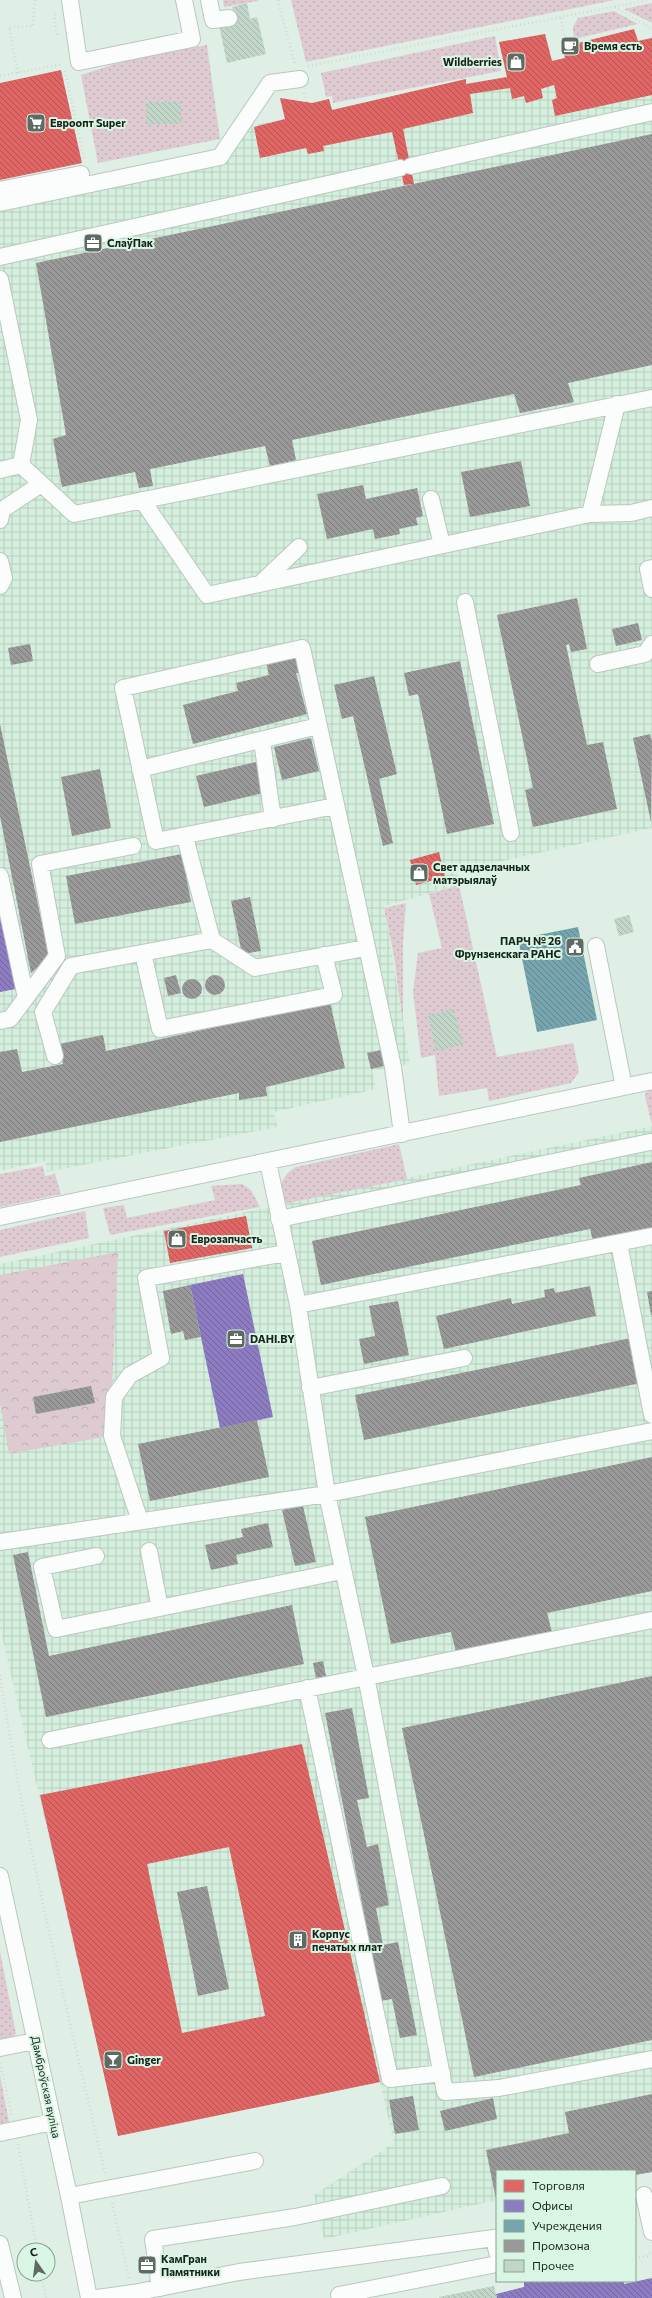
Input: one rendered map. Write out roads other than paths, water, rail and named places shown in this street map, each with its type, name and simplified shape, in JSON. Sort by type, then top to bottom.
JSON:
[{"type":"street","points":[[70,0],[79,62],[192,39],[184,0]]},
{"type":"street","points":[[209,0],[213,20],[229,18]]},
{"type":"street","points":[[0,203],[220,157],[270,83],[298,74]]},
{"type":"street","points":[[0,257],[652,112]]},
{"type":"street","points":[[0,190],[81,174]]},
{"type":"street","points":[[0,279],[29,420],[21,465]]},
{"type":"street","points":[[21,465],[74,514],[652,398]]},
{"type":"street","points":[[590,514],[618,404]]},
{"type":"street","points":[[0,470],[21,465]]},
{"type":"street","points":[[0,520],[2,510],[41,484]]},
{"type":"street","points":[[431,499],[442,545]]},
{"type":"street","points":[[142,500],[207,595],[590,514],[631,513],[652,508]]},
{"type":"street","points":[[260,584],[299,547]]},
{"type":"street","points":[[0,561],[4,578],[0,586]]},
{"type":"street","points":[[652,568],[648,569],[652,589]]},
{"type":"street","points":[[465,602],[511,834]]},
{"type":"street","points":[[598,664],[644,654],[652,644]]},
{"type":"street","points":[[335,806],[185,837],[156,841],[124,688],[302,648],[395,1081],[402,1134]]},
{"type":"street","points":[[140,769],[262,741],[318,726]]},
{"type":"street","points":[[262,741],[273,819]]},
{"type":"street","points":[[185,837],[212,940],[255,968],[366,948]]},
{"type":"street","points":[[0,1021],[10,1019],[57,956],[40,864],[133,846]]},
{"type":"street","points":[[0,876],[26,998]]},
{"type":"street","points":[[55,1056],[43,1012],[71,966],[212,940]]},
{"type":"street","points":[[596,946],[624,1087]]},
{"type":"street","points":[[143,952],[160,1029],[334,995],[324,955]]},
{"type":"street","points":[[0,1217],[652,1081]]},
{"type":"street","points":[[279,1219],[650,1142]]},
{"type":"street","points":[[268,1162],[298,1305],[327,1494],[342,1571],[366,1676],[445,2092],[499,2088],[652,2059]]},
{"type":"street","points":[[298,1305],[652,1236]]},
{"type":"street","points":[[618,1243],[652,1415]]},
{"type":"street","points":[[140,1522],[112,1436],[114,1397],[130,1375],[161,1358],[146,1278],[286,1253]]},
{"type":"street","points":[[310,1388],[464,1358]]},
{"type":"street","points":[[0,1542],[327,1494],[652,1431]]},
{"type":"street","points":[[149,1551],[160,1608]]},
{"type":"street","points":[[96,1556],[42,1567],[56,1629],[342,1571]]},
{"type":"street","points":[[50,1740],[652,1620]]},
{"type":"street","points":[[307,1688],[390,2079],[442,2072]]},
{"type":"street","name":"Дамброўская вуліца","points":[[0,1876],[4,1916],[36,2041],[89,2298]]},
{"type":"street","points":[[0,2048],[36,2041]]},
{"type":"street","points":[[0,2133],[53,2122]]},
{"type":"street","points":[[69,2196],[255,2160]]},
{"type":"street","points":[[160,2288],[154,2239],[295,2217],[442,2186]]},
{"type":"street","points":[[644,2195],[652,2232]]},
{"type":"street","points":[[97,2298],[133,2293],[239,2272],[494,2238],[496,2247]]},
{"type":"street","points":[[0,2244],[12,2298]]},
{"type":"street","points":[[340,2298],[339,2295],[496,2264]]},
{"type":"place","name":"Время есть","points":[[570,46]]},
{"type":"place","name":"Wildberries","points":[[516,62]]},
{"type":"place","name":"Евроопт Super","points":[[36,123]]},
{"type":"place","name":"СлаўПак","points":[[93,243]]},
{"type":"place","name":"Свет аддзелачных матэрыялаў","points":[[419,873]]},
{"type":"place","name":"ПАРЧ № 26 Фрунзенскага РАНС","points":[[575,947]]},
{"type":"place","name":"Еврозапчасть","points":[[177,1239]]},
{"type":"place","name":"DAHI.BY","points":[[236,1339]]},
{"type":"place","name":"Корпус печатых плат","points":[[298,1940]]},
{"type":"place","name":"Ginger","points":[[113,2060]]},
{"type":"place","name":"КамГран Памятники","points":[[147,2265]]}]
